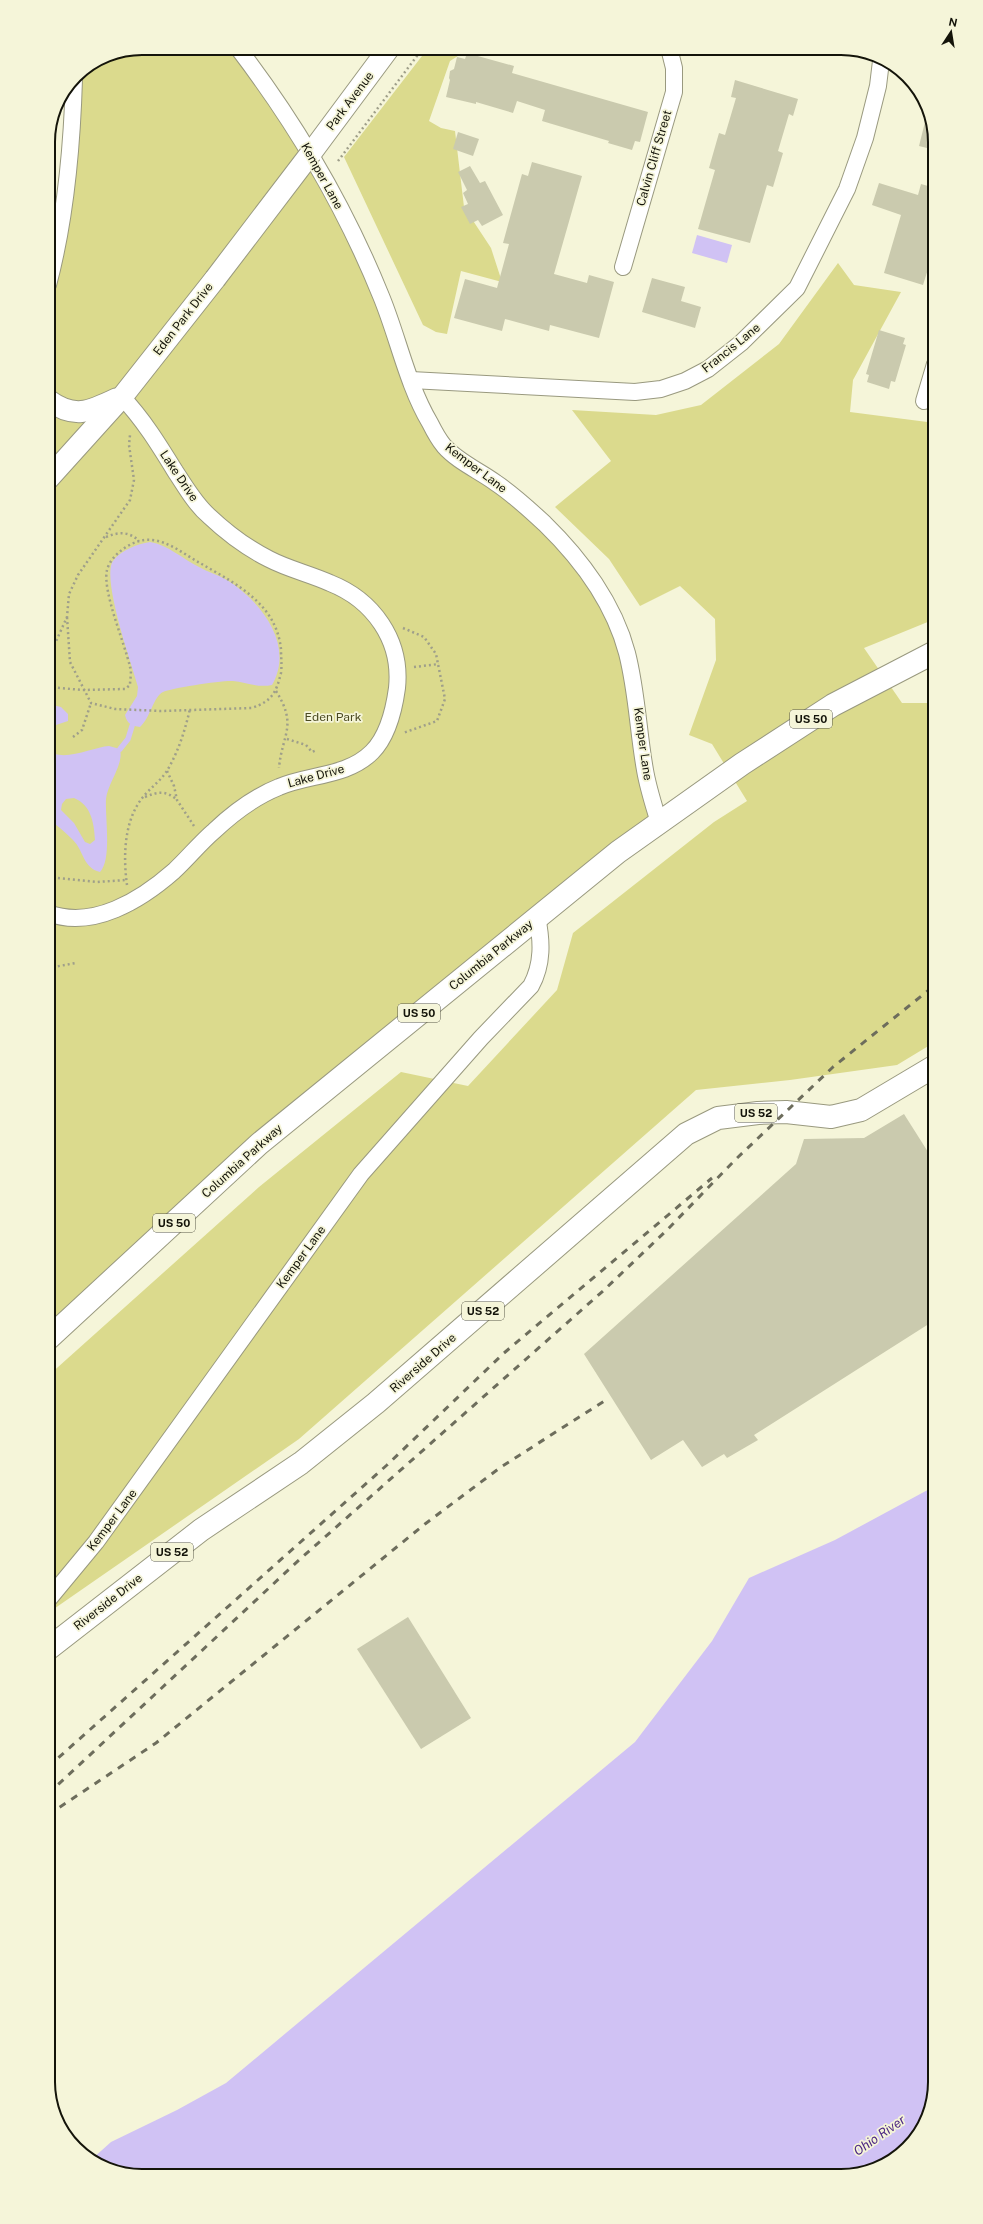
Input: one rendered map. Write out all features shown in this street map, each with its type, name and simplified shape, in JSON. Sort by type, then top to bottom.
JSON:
[{"type":"main road","name":"Columbia Parkway","points":[[55,1333],[259,1144],[618,852],[708,788],[833,705],[928,655]]},
{"type":"main road","name":"Riverside Drive","points":[[55,1644],[201,1530],[301,1462],[376,1403],[686,1134],[718,1118],[758,1113],[786,1112],[831,1117],[861,1110],[928,1070]]},
{"type":"street","name":"Kemper Lane","points":[[243,55],[267,86],[308,149],[358,242],[382,298],[411,380],[428,421],[444,446],[468,465],[507,491],[546,525],[586,569],[596,584],[627,651],[636,695],[645,771],[659,823]]},
{"type":"street","name":"Park Avenue","points":[[310,153],[384,55]]},
{"type":"street","name":"Calvin Cliff Street","points":[[623,267],[674,92],[674,68],[671,55]]},
{"type":"street","name":"Francis Lane","points":[[411,380],[635,392],[661,389],[685,381],[708,369],[741,342],[797,288],[847,189],[865,138],[878,86],[880,65]]},
{"type":"street","points":[[55,251],[65,203],[72,136],[74,89]]},
{"type":"street","name":"Eden Park Drive","points":[[55,471],[122,397],[215,279],[310,153]]},
{"type":"street","points":[[924,401],[928,388]]},
{"type":"street","points":[[55,405],[58,407],[80,412],[88,411],[122,397]]},
{"type":"street","name":"Lake Drive","points":[[55,915],[72,919],[88,918],[129,903],[174,870],[202,841],[247,804],[279,786],[352,766],[372,752],[385,733],[396,697],[397,668],[395,650],[384,626],[374,612],[358,597],[332,583],[270,560],[232,536],[207,515],[187,489],[141,417],[122,397]]},
{"type":"street","name":"Kemper Lane","points":[[55,1592],[96,1542],[361,1174],[481,1038],[531,986],[537,975],[542,940],[537,917]]},
{"type":"path","points":[[338,161],[418,55]]},
{"type":"path","points":[[55,688],[83,690],[125,689],[130,685],[131,668],[118,632],[109,592],[107,572],[110,560],[121,551],[139,541],[159,540],[227,578],[251,595],[264,607],[279,636],[282,665],[276,691],[266,703],[252,708],[161,711],[115,709],[91,703],[83,690],[70,662],[67,617],[69,594],[78,575],[130,500],[134,480],[129,445],[130,433]]},
{"type":"path","points":[[105,537],[116,533],[133,534],[139,541]]},
{"type":"path","points":[[55,644],[67,617]]},
{"type":"path","points":[[384,626],[404,628],[424,637],[436,654],[445,699],[437,721],[408,733],[385,733]]},
{"type":"path","points":[[397,668],[439,664]]},
{"type":"path","points":[[276,691],[284,704],[289,730],[280,758],[279,786]]},
{"type":"path","points":[[73,737],[82,730],[91,703]]},
{"type":"path","points":[[129,903],[126,880],[125,844],[132,820],[142,798],[167,771],[184,732],[190,709]]},
{"type":"path","points":[[286,739],[306,745],[312,752],[317,750]]},
{"type":"path","points":[[167,771],[174,786],[177,800]]},
{"type":"path","points":[[142,798],[158,791],[169,793],[177,800],[202,841]]},
{"type":"path","points":[[55,879],[97,882],[126,880]]},
{"type":"path","points":[[55,967],[76,963]]},
{"type":"green space","name":"Eden Park","points":[[137,55],[243,55],[308,149],[444,446],[545,525],[612,616],[659,823],[551,906],[55,1333],[55,232],[74,89],[85,77],[104,64],[125,57]]},
{"type":"green space","points":[[459,55],[450,61],[429,121],[441,128],[455,131],[464,207],[491,248],[502,282],[461,271],[447,334],[436,332],[423,325],[344,157],[422,56]]},
{"type":"green space","points":[[838,263],[854,285],[901,292],[853,380],[850,412],[928,422],[928,622],[864,648],[902,703],[928,703],[928,1046],[897,1065],[790,1080],[696,1090],[299,1439],[55,1608],[55,1370],[259,1187],[401,1072],[468,1086],[557,990],[573,933],[714,822],[747,801],[712,744],[689,735],[716,660],[715,619],[680,586],[640,606],[609,559],[555,507],[611,461],[572,410],[656,415],[701,405],[779,344]]},
{"type":"water","points":[[697,235],[732,245],[727,263],[692,253]]},
{"type":"water","points":[[150,542],[163,546],[193,564],[227,580],[252,600],[271,625],[277,640],[279,655],[278,670],[272,685],[261,686],[227,681],[168,690],[163,692],[157,698],[147,718],[140,727],[132,725],[129,722],[125,715],[137,696],[138,687],[114,603],[110,570],[113,561],[120,554],[140,544]]},
{"type":"water","points":[[55,706],[61,707],[68,714],[68,721],[55,725]]},
{"type":"water","points":[[109,746],[120,749],[120,761],[106,799],[107,848],[104,866],[100,872],[90,867],[77,844],[55,824],[55,754],[60,755],[77,754]],"holes":[[[74,798],[88,810],[94,827],[95,840],[90,844],[85,842],[74,823],[61,810],[62,804],[66,799]]]},
{"type":"water","name":"Ohio River","points":[[928,1490],[928,2082],[925,2104],[919,2120],[906,2139],[894,2151],[869,2164],[841,2169],[137,2169],[114,2164],[96,2155],[111,2142],[177,2110],[226,2083],[635,1742],[712,1641],[749,1578],[835,1540]]},
{"type":"building","points":[[466,55],[474,55],[514,66],[512,73],[648,112],[640,142],[635,141],[632,150],[608,143],[609,141],[542,121],[545,110],[517,101],[513,113],[476,102],[476,104],[446,97],[450,80],[450,71],[454,69],[457,57],[465,59]]},
{"type":"building","points":[[735,80],[798,99],[793,116],[789,114],[778,151],[783,153],[773,187],[767,185],[750,243],[698,229],[715,170],[709,168],[719,133],[725,135],[736,98],[731,97]]},
{"type":"building","points":[[925,121],[928,148],[919,146]]},
{"type":"building","points":[[458,132],[479,139],[473,156],[453,149]]},
{"type":"building","points":[[532,162],[582,176],[554,274],[587,283],[589,275],[614,282],[599,338],[550,325],[549,331],[505,319],[502,331],[454,318],[465,279],[497,288],[509,244],[503,243],[522,174],[528,176]]},
{"type":"building","points":[[470,166],[480,183],[485,181],[503,215],[482,226],[478,220],[470,224],[461,207],[468,204],[463,193],[467,190],[458,172]]},
{"type":"building","points":[[879,183],[918,195],[921,184],[928,186],[928,269],[923,285],[884,273],[901,215],[872,205]]},
{"type":"building","points":[[652,278],[685,287],[681,301],[701,307],[695,328],[642,312]]},
{"type":"building","points":[[879,330],[905,338],[903,344],[906,345],[895,382],[891,381],[889,389],[867,382],[869,375],[866,374]]},
{"type":"building","points":[[904,1114],[928,1152],[928,1324],[754,1435],[758,1440],[727,1458],[724,1454],[702,1467],[683,1440],[651,1460],[584,1354],[796,1164],[804,1139],[864,1138]]},
{"type":"building","points":[[408,1617],[471,1718],[421,1749],[357,1649]]},
{"type":"waterway","points":[[120,749],[128,739],[132,726]]},
{"type":"railway","points":[[55,1787],[299,1560],[603,1291],[667,1230],[735,1160],[833,1067],[928,991]]},
{"type":"railway","points":[[55,1761],[387,1465],[504,1353],[712,1178]]},
{"type":"railway","points":[[55,1810],[156,1743],[425,1524],[501,1467],[609,1398]]}]
